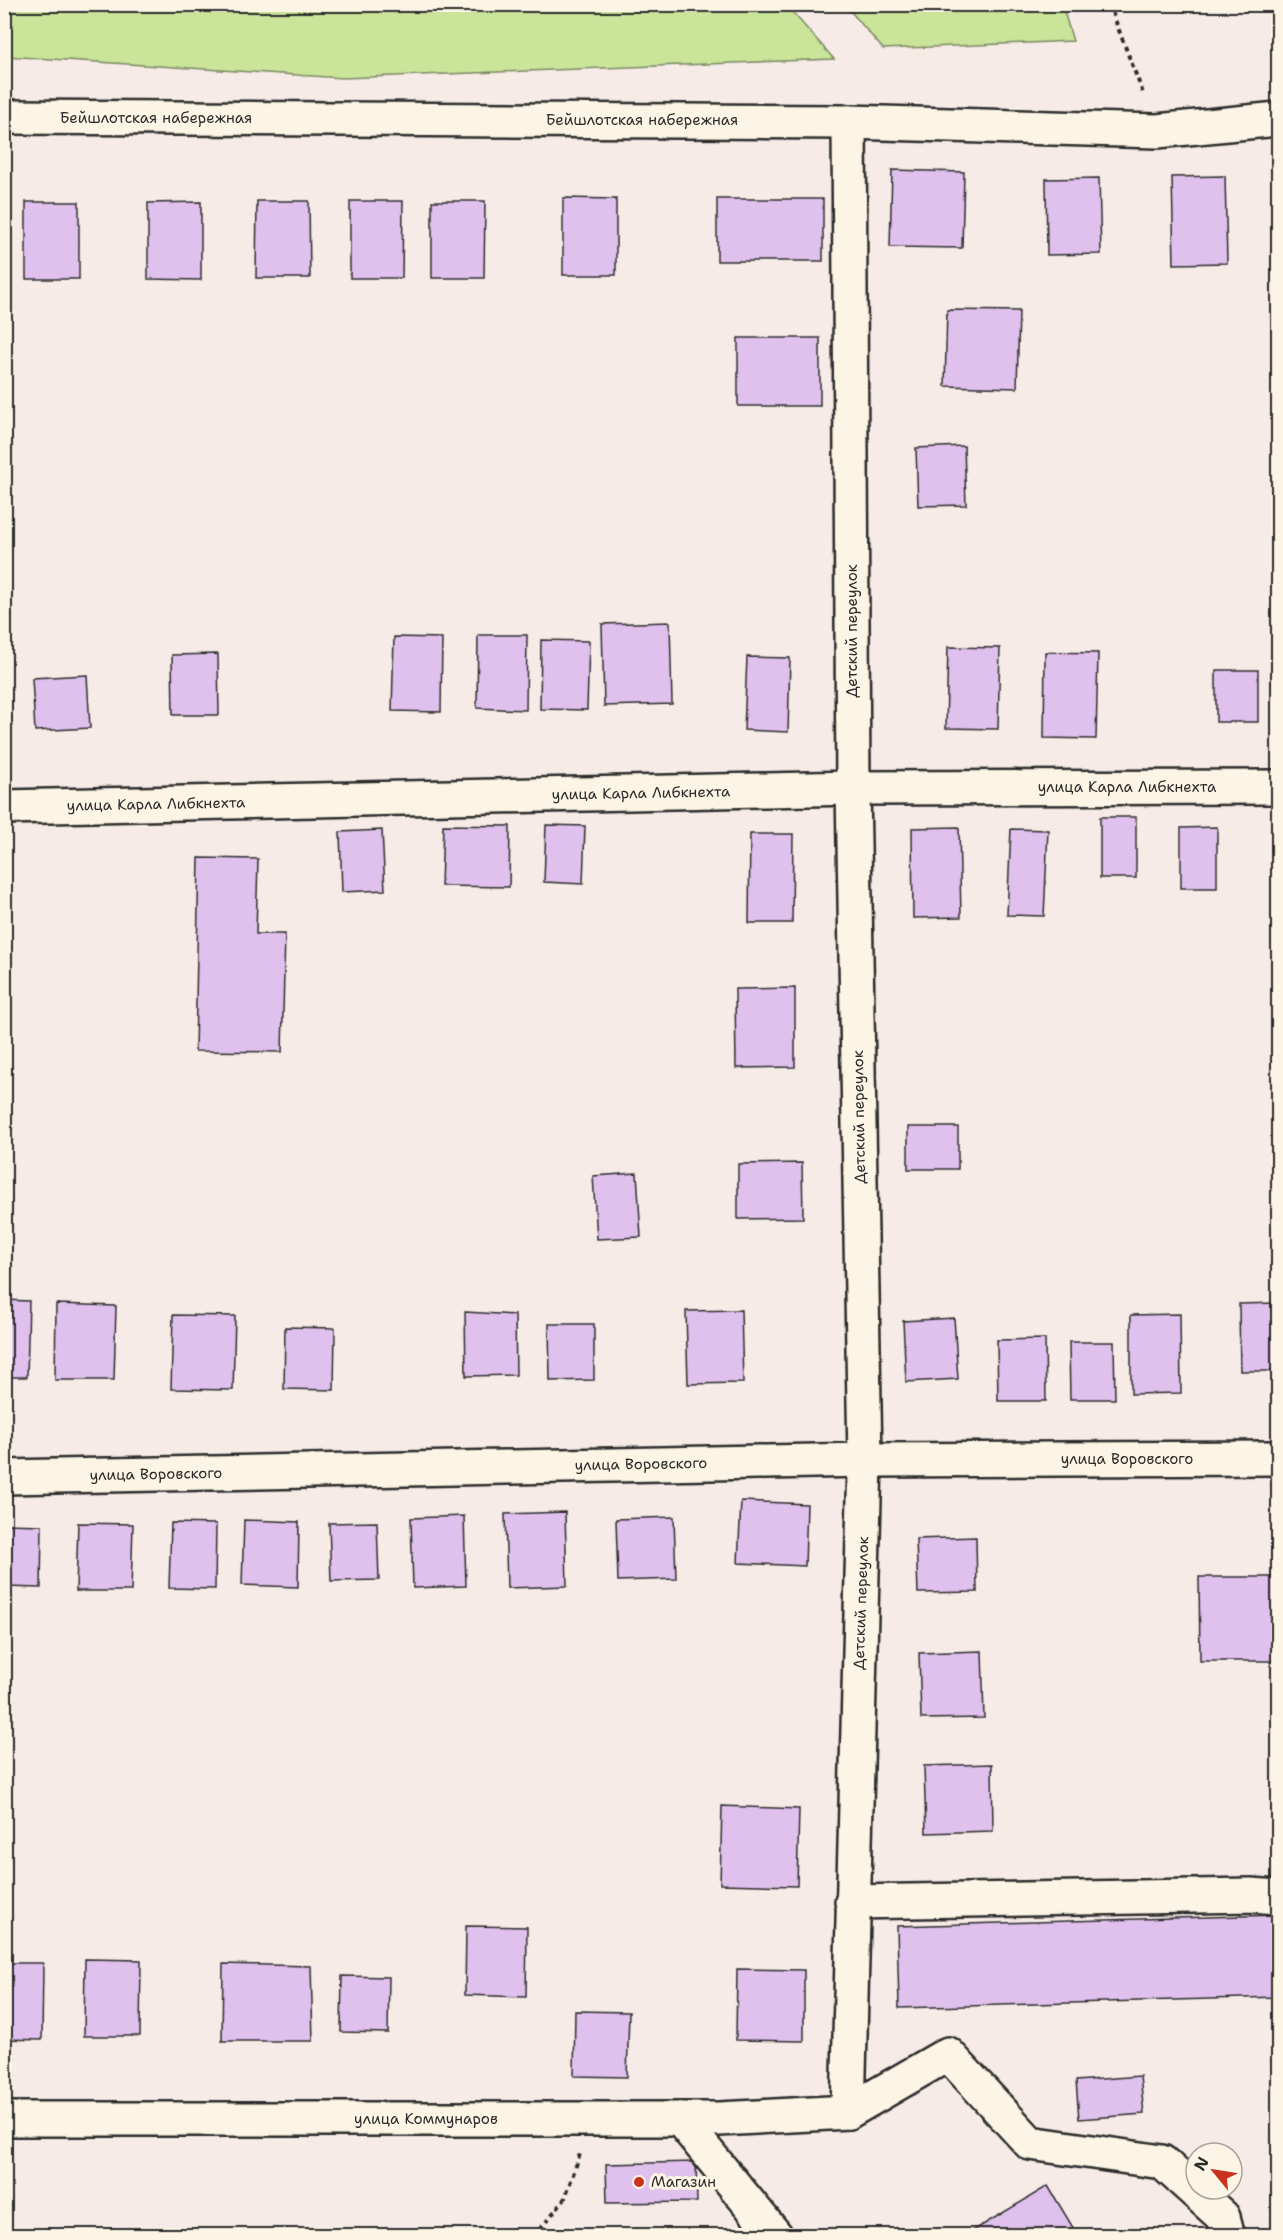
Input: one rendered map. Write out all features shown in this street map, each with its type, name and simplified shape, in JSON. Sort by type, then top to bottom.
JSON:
[{"type":"street","name":"Бейшлотская набережная","points":[[4,117],[849,122],[1157,131],[1278,119]]},
{"type":"street","name":"Детский переулок","points":[[848,2112],[866,1460],[853,788],[849,122]]},
{"type":"street","name":"улица Карла Либкнехта","points":[[4,807],[853,788],[1278,787]]},
{"type":"street","name":"улица Воровского","points":[[4,1477],[866,1460],[1278,1458]]},
{"type":"street","points":[[852,1902],[1251,1895],[1278,1897]]},
{"type":"street","points":[[848,2112],[948,2054],[1030,2143],[1162,2162],[1223,2217],[1228,2235]]},
{"type":"street","name":"улица Коммунаров","points":[[4,2119],[719,2119],[848,2112]]},
{"type":"street","points":[[680,2119],[776,2235]]},
{"type":"path","points":[[1109,4],[1157,131]]},
{"type":"path","points":[[535,2235],[566,2198],[592,2119]]},
{"type":"path","points":[[4,2212],[15,2235]]},
{"type":"green space","points":[[4,5],[786,5],[834,59],[343,78],[5,56]]},
{"type":"green space","points":[[845,5],[1062,5],[1073,41],[883,49]]},
{"type":"building","points":[[892,170],[964,172],[962,248],[890,247]]},
{"type":"building","points":[[1225,176],[1227,263],[1174,264],[1172,177]]},
{"type":"building","points":[[1099,178],[1101,254],[1047,255],[1046,179]]},
{"type":"building","points":[[563,198],[616,199],[616,275],[563,275]]},
{"type":"building","points":[[717,199],[823,199],[823,261],[717,261]]},
{"type":"building","points":[[257,201],[309,201],[310,278],[256,278]]},
{"type":"building","points":[[350,201],[403,201],[402,278],[350,278]]},
{"type":"building","points":[[432,201],[485,201],[484,278],[432,278]]},
{"type":"building","points":[[26,202],[79,202],[79,279],[26,279]]},
{"type":"building","points":[[201,202],[201,280],[148,279],[148,203]]},
{"type":"building","points":[[947,310],[1019,311],[1017,388],[945,386]]},
{"type":"building","points":[[738,338],[820,338],[820,406],[738,406]]},
{"type":"building","points":[[964,446],[966,505],[918,506],[916,448]]},
{"type":"building","points":[[670,622],[672,704],[604,706],[602,624]]},
{"type":"building","points":[[478,635],[527,635],[526,710],[477,708]]},
{"type":"building","points":[[394,637],[442,638],[441,712],[392,711]]},
{"type":"building","points":[[541,640],[589,641],[587,710],[540,709]]},
{"type":"building","points":[[948,647],[1000,648],[998,729],[946,728]]},
{"type":"building","points":[[1045,652],[1098,653],[1096,739],[1044,738]]},
{"type":"building","points":[[218,654],[219,715],[173,715],[172,655]]},
{"type":"building","points":[[747,657],[790,658],[788,732],[744,730]]},
{"type":"building","points":[[1216,670],[1258,670],[1258,722],[1216,722]]},
{"type":"building","points":[[87,675],[90,728],[35,731],[32,678]]},
{"type":"building","points":[[1100,817],[1136,817],[1136,878],[1100,878]]},
{"type":"building","points":[[1273,817],[1278,817],[1278,878],[1273,878]]},
{"type":"building","points":[[443,825],[510,826],[509,887],[441,886]]},
{"type":"building","points":[[546,825],[585,826],[583,884],[544,882]]},
{"type":"building","points":[[959,827],[961,917],[913,918],[912,828]]},
{"type":"building","points":[[1217,827],[1217,888],[1181,888],[1181,828]]},
{"type":"building","points":[[1011,829],[1048,830],[1044,916],[1007,915]]},
{"type":"building","points":[[382,830],[385,890],[342,892],[340,832]]},
{"type":"building","points":[[750,834],[793,834],[792,923],[749,923]]},
{"type":"building","points":[[199,858],[258,859],[256,934],[285,934],[282,1052],[195,1051]]},
{"type":"building","points":[[795,988],[795,1067],[736,1068],[735,989]]},
{"type":"building","points":[[908,1127],[958,1127],[958,1169],[908,1169]]},
{"type":"building","points":[[802,1163],[803,1218],[738,1219],[738,1164]]},
{"type":"building","points":[[637,1173],[641,1237],[597,1239],[593,1176]]},
{"type":"building","points":[[4,1300],[29,1301],[27,1377],[4,1377]]},
{"type":"building","points":[[1278,1303],[1278,1371],[1240,1371],[1239,1304]]},
{"type":"building","points":[[56,1304],[116,1306],[114,1380],[55,1380]]},
{"type":"building","points":[[741,1310],[743,1383],[688,1384],[686,1311]]},
{"type":"building","points":[[465,1312],[515,1315],[516,1375],[466,1376]]},
{"type":"building","points":[[1180,1314],[1181,1393],[1131,1394],[1131,1315]]},
{"type":"building","points":[[173,1315],[235,1316],[233,1390],[171,1389]]},
{"type":"building","points":[[954,1318],[958,1379],[906,1382],[903,1321]]},
{"type":"building","points":[[549,1324],[594,1324],[594,1380],[550,1381]]},
{"type":"building","points":[[285,1327],[335,1328],[334,1390],[284,1389]]},
{"type":"building","points":[[1045,1339],[1046,1401],[998,1401],[997,1340]]},
{"type":"building","points":[[1069,1342],[1114,1342],[1115,1399],[1070,1399]]},
{"type":"building","points":[[741,1501],[807,1504],[805,1566],[738,1563]]},
{"type":"building","points":[[565,1512],[567,1586],[507,1588],[505,1514]]},
{"type":"building","points":[[464,1516],[466,1586],[413,1588],[411,1518]]},
{"type":"building","points":[[674,1517],[676,1579],[618,1581],[616,1519]]},
{"type":"building","points":[[244,1520],[299,1522],[298,1587],[242,1585]]},
{"type":"building","points":[[377,1522],[379,1580],[331,1581],[329,1523]]},
{"type":"building","points":[[78,1523],[133,1524],[131,1591],[76,1591]]},
{"type":"building","points":[[171,1523],[216,1524],[215,1589],[169,1588]]},
{"type":"building","points":[[4,1524],[42,1525],[41,1588],[4,1587]]},
{"type":"building","points":[[976,1537],[977,1592],[918,1593],[916,1539]]},
{"type":"building","points":[[1199,1577],[1275,1577],[1276,1661],[1200,1661]]},
{"type":"building","points":[[982,1651],[984,1718],[921,1719],[919,1653]]},
{"type":"building","points":[[992,1764],[993,1831],[926,1833],[924,1766]]},
{"type":"building","points":[[722,1806],[799,1809],[797,1886],[720,1884]]},
{"type":"building","points":[[1278,1915],[1278,1997],[899,2008],[897,1926]]},
{"type":"building","points":[[466,1926],[527,1927],[526,1997],[465,1995]]},
{"type":"building","points":[[85,1959],[141,1960],[140,2036],[84,2036]]},
{"type":"building","points":[[4,1963],[43,1963],[42,2040],[4,2039]]},
{"type":"building","points":[[223,1964],[311,1966],[313,2041],[222,2041]]},
{"type":"building","points":[[737,1969],[804,1970],[804,2041],[736,2040]]},
{"type":"building","points":[[342,1976],[389,1977],[388,2033],[341,2032]]},
{"type":"building","points":[[575,2011],[629,2012],[627,2077],[574,2076]]},
{"type":"building","points":[[1140,2076],[1144,2114],[1079,2119],[1076,2081]]},
{"type":"building","points":[[696,2162],[697,2202],[607,2203],[606,2164]]},
{"type":"building","points":[[1048,2186],[1078,2236],[966,2235]]},
{"type":"place","name":"Магазин","points":[[639,2182]]}]
